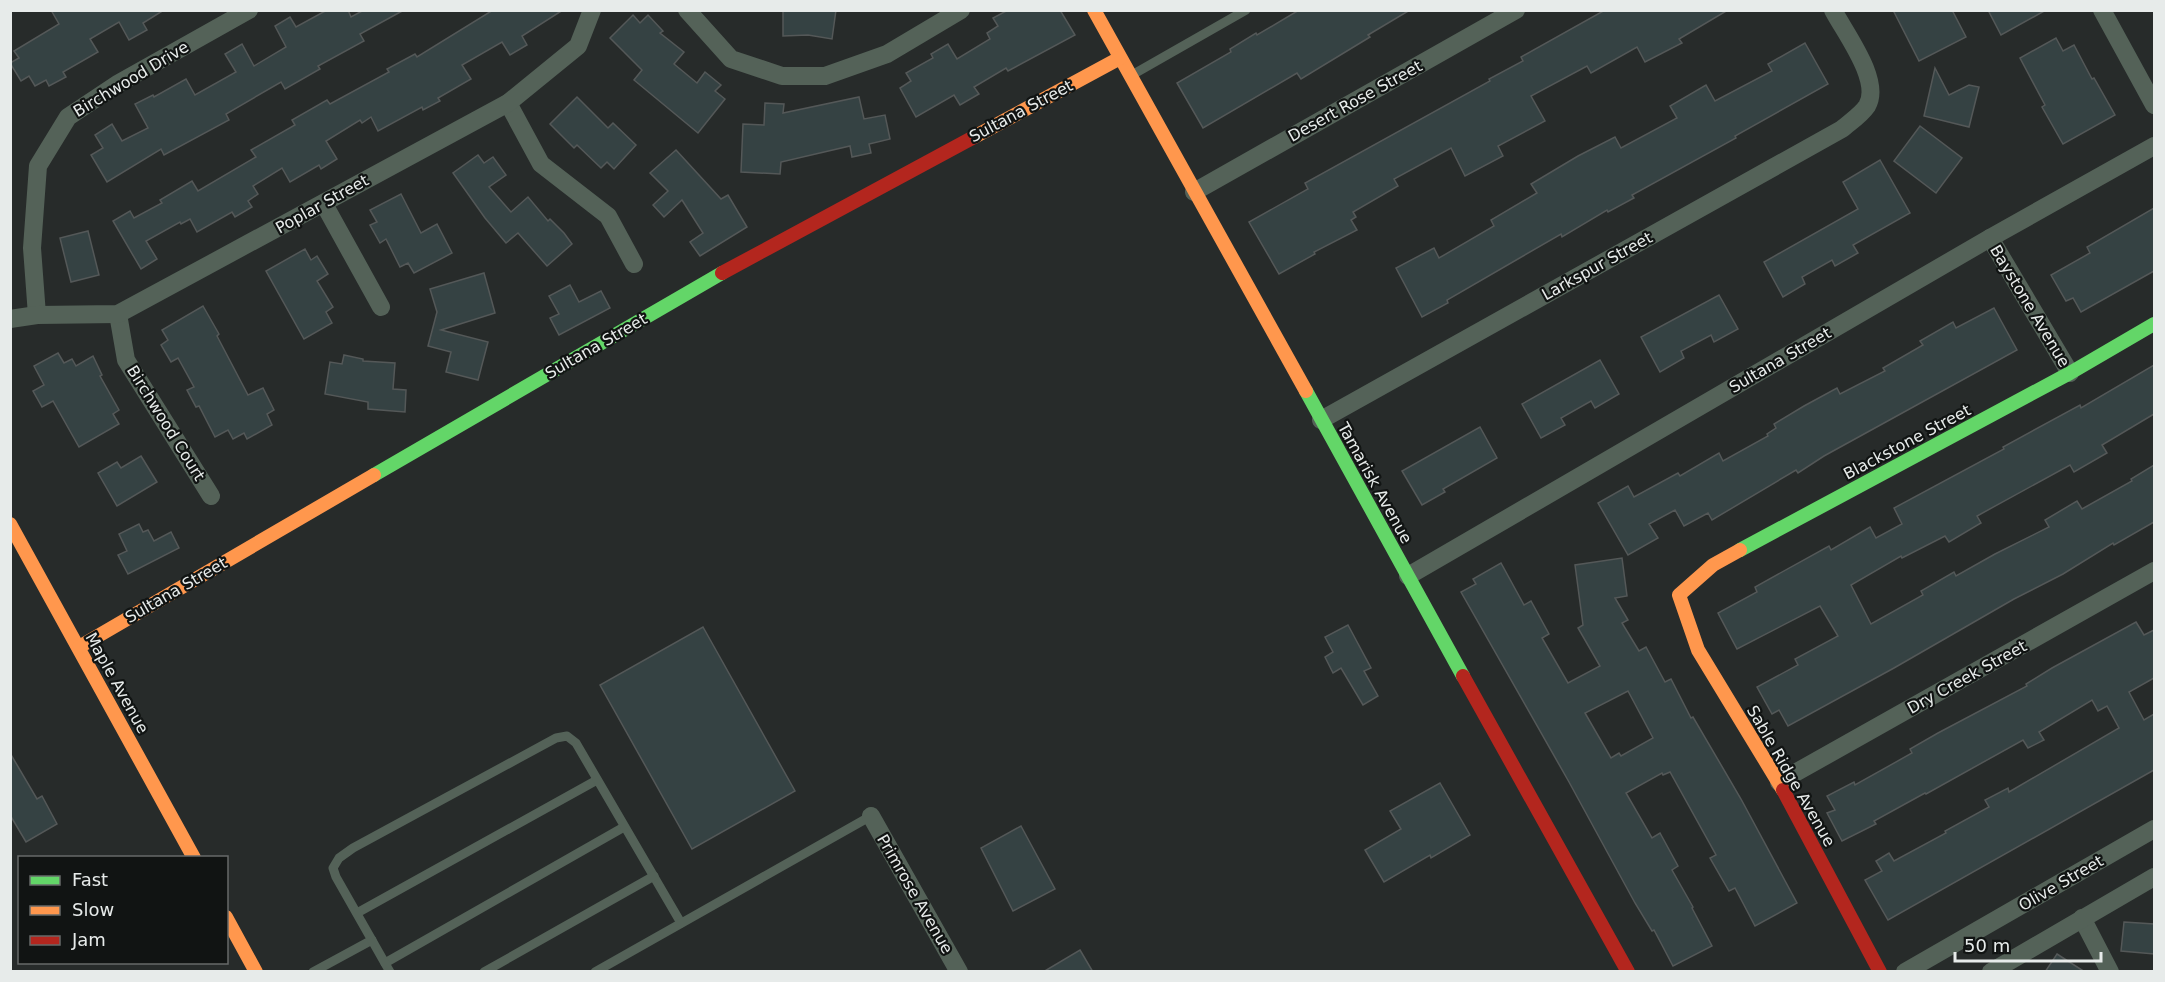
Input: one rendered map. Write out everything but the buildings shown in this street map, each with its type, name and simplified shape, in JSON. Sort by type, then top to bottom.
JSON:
[{"type":"street","name":"Birchwood Drive","points":[[37,315],[32,248],[38,166],[68,117],[119,83],[249,10]]},
{"type":"street","name":"Poplar Street","points":[[10,319],[37,315],[118,314],[508,103],[578,46],[592,10]]},
{"type":"street","points":[[687,10],[731,58],[782,76],[825,76],[887,54],[961,10]]},
{"type":"street","name":"Tamarisk Avenue","points":[[1094,10],[1628,972]]},
{"type":"street","name":"Desert Rose Street","points":[[1194,192],[1516,10]]},
{"type":"street","name":"Larkspur Street","points":[[1321,420],[1842,129],[1855,119],[1867,106],[1871,91],[1868,74],[1833,10]]},
{"type":"street","points":[[2102,10],[2154,105]]},
{"type":"street","name":"Sultana Street","points":[[79,647],[697,286],[1120,58]]},
{"type":"street","points":[[508,103],[541,164],[608,216],[634,264]]},
{"type":"street","name":"Sultana Street","points":[[1408,576],[1990,238],[2154,146]]},
{"type":"street","points":[[324,204],[381,307]]},
{"type":"street","name":"Baystone Avenue","points":[[1990,238],[2070,373]]},
{"type":"street","name":"Birchwood Court","points":[[118,314],[126,360],[211,496]]},
{"type":"street","name":"Blackstone Street","points":[[1679,595],[1713,565],[2070,373],[2154,324]]},
{"type":"street","name":"Maple Avenue","points":[[10,524],[193,856]]},
{"type":"street","name":"Dry Creek Street","points":[[1779,782],[2154,571]]},
{"type":"street","name":"Sable Ridge Avenue","points":[[1679,595],[1698,650],[1779,782],[1880,972]]},
{"type":"street","name":"Primrose Avenue","points":[[871,816],[959,972]]},
{"type":"street","name":"Olive Street","points":[[1905,972],[2154,830]]},
{"type":"street","points":[[1991,972],[2154,877]]},
{"type":"street","points":[[2082,918],[2110,972]]},
{"type":"street","points":[[228,921],[256,972]]},
{"type":"lane","points":[[1130,76],[1246,10]]},
{"type":"lane","points":[[624,826],[387,967],[333,868],[339,858],[353,848],[556,738],[567,736],[576,743],[681,923]]},
{"type":"lane","points":[[357,913],[597,780]]},
{"type":"lane","points":[[595,972],[871,816]]},
{"type":"lane","points":[[484,972],[654,876]]},
{"type":"lane","points":[[313,972],[372,940]]},
{"type":"traffic: fast","points":[[374,475],[722,273]]},
{"type":"traffic: fast","points":[[1740,550],[2070,373],[2154,324]]},
{"type":"traffic: fast","points":[[1306,391],[1463,676]]},
{"type":"traffic: slow","points":[[1094,10],[1306,391]]},
{"type":"traffic: slow","points":[[974,137],[1120,58]]},
{"type":"traffic: slow","points":[[79,647],[374,475]]},
{"type":"traffic: slow","points":[[10,524],[193,856]]},
{"type":"traffic: slow","points":[[1740,550],[1713,565],[1679,595],[1698,650],[1783,790]]},
{"type":"traffic: slow","points":[[228,921],[256,972]]},
{"type":"traffic: jam","points":[[722,273],[974,137]]},
{"type":"traffic: jam","points":[[1463,676],[1628,972]]},
{"type":"traffic: jam","points":[[1783,790],[1880,972]]}]
